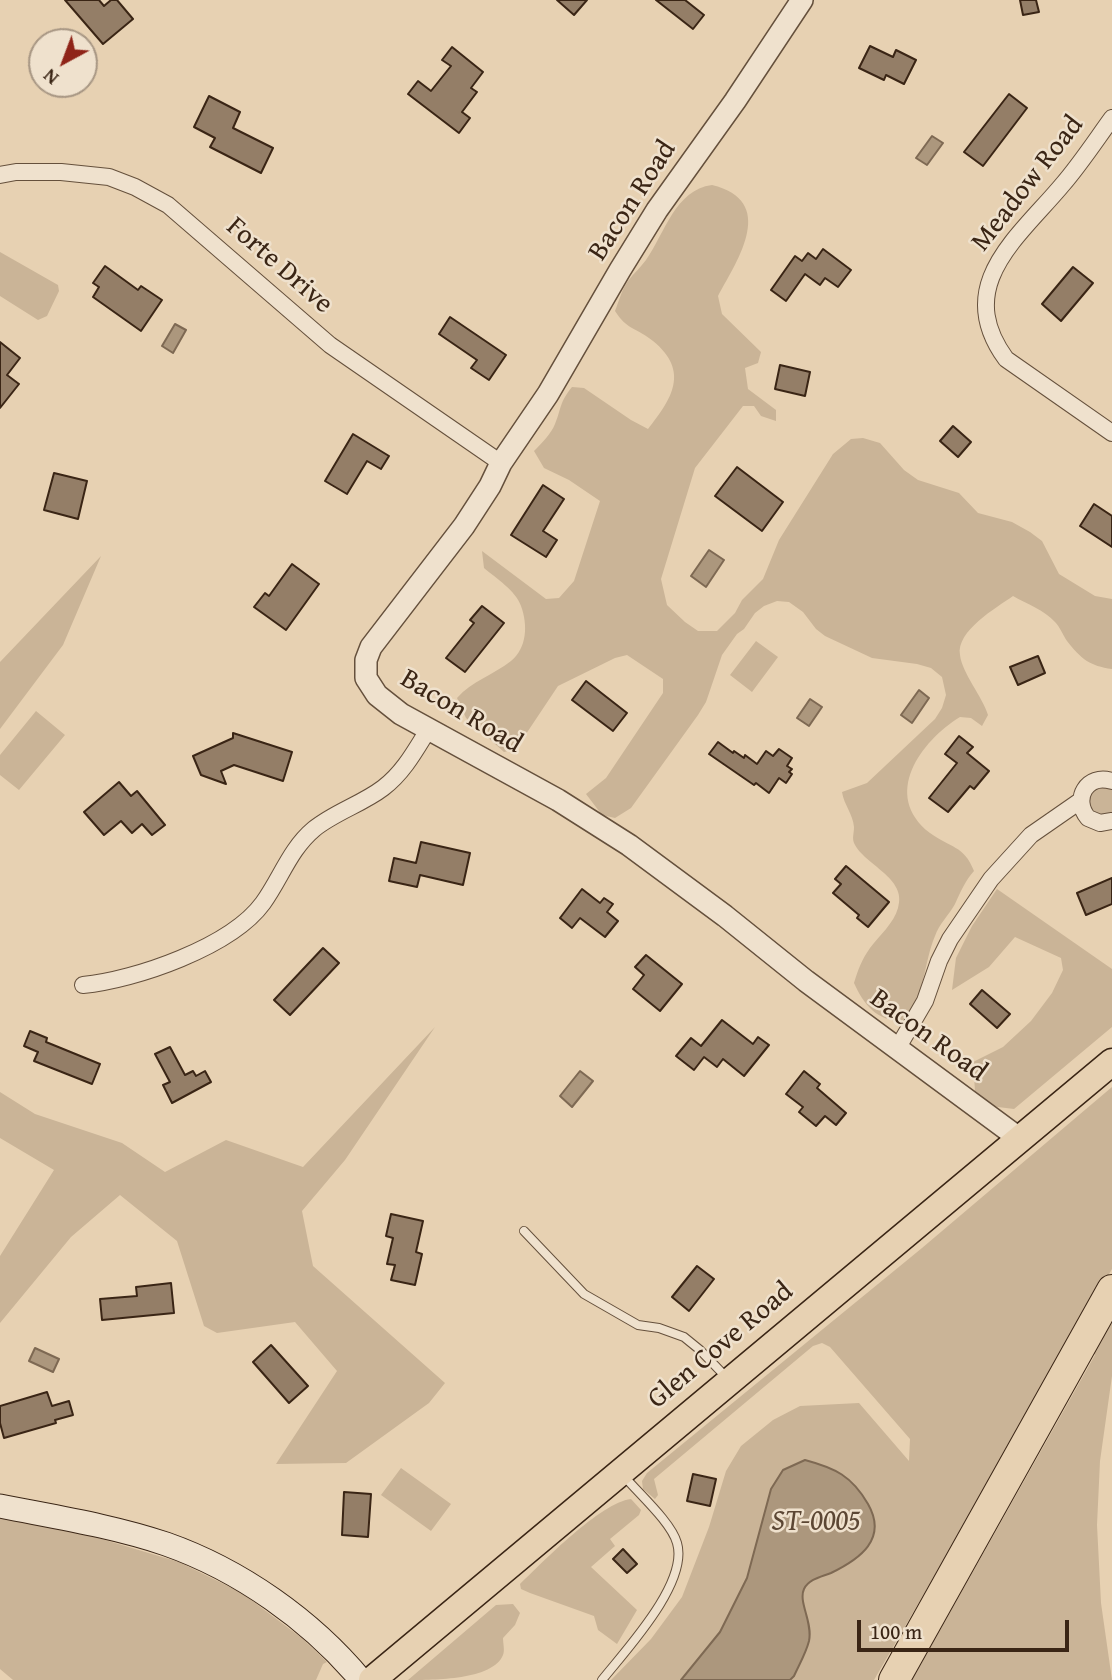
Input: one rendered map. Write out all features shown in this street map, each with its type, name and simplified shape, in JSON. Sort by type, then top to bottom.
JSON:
[{"type":"highway","points":[[894,1680],[1112,1290]]},
{"type":"main road","name":"Glen Cove Road","points":[[372,1680],[1112,1062]]},
{"type":"main road","points":[[0,1506],[144,1537],[200,1558],[255,1588],[287,1611],[337,1653],[361,1680]]},
{"type":"street","name":"Bacon Road","points":[[802,0],[735,101],[657,210],[548,394],[501,463],[490,486],[464,526],[376,638],[366,660],[366,678],[377,695],[401,714],[558,800],[629,845],[1020,1139]]},
{"type":"street","name":"Meadow Road","points":[[1112,118],[1065,182],[1001,255],[989,278],[985,298],[988,323],[997,347],[1006,359],[1112,433]]},
{"type":"street","name":"Forte Drive","points":[[0,175],[16,172],[61,172],[109,177],[135,187],[168,205],[330,345],[501,463]]},
{"type":"street","points":[[83,985],[134,976],[213,942],[238,928],[261,906],[290,855],[313,830],[383,788],[404,768],[428,730]]},
{"type":"street","points":[[897,1049],[925,1001],[950,939],[991,879],[1031,835],[1080,801],[1089,783],[1102,779],[1112,781]]},
{"type":"street","points":[[1080,801],[1088,818],[1100,823],[1112,821]]},
{"type":"lane","points":[[524,1231],[584,1294],[638,1325],[659,1328],[684,1337],[701,1350],[729,1380]]},
{"type":"lane","points":[[602,1680],[648,1623],[665,1596],[679,1557],[674,1536],[620,1471]]},
{"type":"shaded area","points":[[712,185],[732,193],[743,204],[748,217],[742,248],[718,296],[722,314],[761,352],[758,363],[745,368],[748,389],[776,410],[776,421],[761,416],[754,406],[743,406],[695,468],[661,579],[667,605],[698,631],[717,631],[763,579],[779,540],[833,454],[851,439],[863,438],[880,443],[904,470],[918,480],[959,493],[978,513],[1012,522],[1030,532],[1042,541],[1059,574],[1095,596],[1112,599],[1112,669],[1086,661],[1067,641],[1051,618],[1013,596],[979,621],[964,637],[960,646],[962,662],[988,715],[982,726],[971,718],[960,717],[946,727],[920,754],[908,786],[909,802],[916,818],[930,833],[966,856],[974,871],[937,932],[916,1002],[902,1021],[878,1015],[862,998],[854,983],[867,952],[893,919],[899,897],[891,880],[859,851],[854,843],[853,822],[842,792],[867,783],[935,719],[946,695],[942,677],[931,668],[872,658],[825,636],[803,612],[789,602],[777,601],[764,606],[737,634],[722,655],[706,702],[698,715],[631,808],[615,818],[602,815],[586,794],[606,778],[663,693],[663,679],[627,655],[615,658],[558,686],[516,749],[504,752],[466,718],[457,698],[469,687],[511,661],[520,650],[525,636],[525,621],[518,600],[484,568],[482,551],[546,599],[559,598],[574,581],[600,501],[569,480],[544,468],[534,451],[553,428],[568,392],[572,387],[584,388],[648,429],[670,396],[674,374],[664,352],[653,341],[624,322],[615,311],[626,284],[646,260],[672,214],[689,195]]},
{"type":"shaded area","points":[[0,252],[58,285],[59,291],[47,316],[38,320],[0,296]]},
{"type":"shaded area","points":[[101,556],[63,645],[0,729],[0,662]]},
{"type":"shaded area","points":[[756,641],[778,657],[752,692],[730,675]]},
{"type":"shaded area","points":[[36,711],[65,735],[19,790],[0,775],[0,755]]},
{"type":"shaded area","points":[[1099,786],[1112,789],[1112,812],[1100,816],[1089,807],[1089,797]]},
{"type":"shaded area","points":[[997,889],[1112,969],[1112,1027],[1014,1109],[990,1106],[975,1091],[973,1062],[1003,1047],[1031,1021],[1052,993],[1063,970],[1061,958],[1015,937],[989,967],[952,990],[956,958],[972,926]]},
{"type":"shaded area","points":[[435,1027],[345,1160],[302,1211],[313,1266],[445,1383],[429,1403],[346,1463],[276,1464],[337,1371],[295,1322],[217,1333],[204,1326],[177,1241],[120,1195],[71,1237],[0,1323],[0,1256],[54,1170],[0,1138],[0,1092],[35,1114],[122,1143],[165,1172],[226,1140],[303,1167]]},
{"type":"shaded area","points":[[1112,1087],[1112,1269],[874,1680],[611,1680],[651,1639],[682,1597],[709,1527],[726,1471],[741,1446],[773,1420],[800,1406],[859,1403],[909,1461],[910,1439],[830,1347],[822,1343],[813,1346],[654,1479],[658,1495],[655,1499],[643,1489],[642,1481],[647,1473],[922,1248]]},
{"type":"shaded area","points":[[1112,1318],[1112,1376],[1100,1461],[1097,1525],[1101,1603],[1112,1680],[912,1680],[1095,1355],[1093,1352]]},
{"type":"shaded area","points":[[401,1468],[451,1504],[431,1531],[381,1495]]},
{"type":"shaded area","points":[[631,1499],[641,1510],[639,1515],[610,1539],[615,1546],[591,1567],[637,1610],[617,1644],[598,1630],[594,1616],[530,1593],[521,1589],[520,1584],[589,1522],[618,1503]]},
{"type":"shaded area","points":[[0,1518],[95,1537],[179,1562],[242,1593],[303,1639],[327,1662],[323,1664],[316,1680],[13,1680],[0,1669]]},
{"type":"shaded area","points":[[513,1604],[520,1613],[515,1625],[503,1638],[504,1653],[497,1663],[488,1669],[462,1677],[408,1680],[496,1605]]},
{"type":"water","points":[[932,136],[943,143],[927,165],[916,158]]},
{"type":"water","points":[[175,324],[186,330],[173,353],[162,346]]},
{"type":"water","points":[[709,550],[724,560],[706,587],[691,576]]},
{"type":"water","points":[[919,690],[929,698],[912,723],[901,715]]},
{"type":"water","points":[[810,699],[822,707],[809,726],[797,718]]},
{"type":"water","points":[[580,1071],[593,1081],[572,1107],[560,1096]]},
{"type":"water","points":[[35,1348],[59,1359],[53,1372],[29,1361]]},
{"type":"water","name":"ST-0005","points":[[805,1460],[842,1474],[856,1486],[873,1516],[873,1538],[852,1561],[812,1581],[804,1589],[809,1641],[790,1680],[681,1680],[720,1632],[747,1578],[771,1489],[783,1470]]},
{"type":"building","points":[[65,0],[99,0],[104,6],[111,0],[117,0],[133,19],[103,44],[98,38],[98,28],[89,28]]},
{"type":"building","points":[[557,0],[587,0],[574,15]]},
{"type":"building","points":[[656,0],[685,0],[704,15],[693,29]]},
{"type":"building","points":[[1020,0],[1036,0],[1039,12],[1023,15]]},
{"type":"building","points":[[870,46],[893,57],[896,50],[916,60],[904,84],[886,75],[884,80],[859,68]]},
{"type":"building","points":[[452,47],[483,72],[471,88],[477,92],[462,112],[470,118],[459,133],[408,94],[418,81],[431,91],[451,66],[442,60]]},
{"type":"building","points":[[1009,94],[1027,108],[983,166],[964,152]]},
{"type":"building","points":[[209,96],[240,112],[233,128],[273,148],[261,173],[210,147],[215,138],[194,127]]},
{"type":"building","points":[[823,249],[851,270],[838,287],[825,278],[820,285],[805,274],[786,301],[771,290],[795,256],[802,261],[808,253],[816,259]]},
{"type":"building","points":[[105,266],[138,290],[141,286],[162,300],[141,331],[93,297],[99,287],[93,283]]},
{"type":"building","points":[[1073,267],[1093,283],[1061,321],[1042,304]]},
{"type":"building","points":[[450,317],[506,355],[489,380],[471,368],[477,360],[439,334]]},
{"type":"building","points":[[0,342],[20,358],[7,375],[19,384],[0,408]]},
{"type":"building","points":[[780,365],[810,372],[805,396],[775,389]]},
{"type":"building","points":[[953,426],[971,442],[958,457],[940,441]]},
{"type":"building","points":[[353,434],[389,456],[381,469],[367,461],[347,494],[325,481]]},
{"type":"building","points":[[737,467],[783,502],[762,531],[715,496]]},
{"type":"building","points":[[54,473],[87,481],[78,519],[44,510]]},
{"type":"building","points":[[543,485],[564,499],[543,531],[557,540],[546,557],[511,535]]},
{"type":"building","points":[[1094,504],[1112,516],[1112,547],[1080,526]]},
{"type":"building","points":[[292,564],[319,584],[286,630],[254,607],[265,593],[269,596]]},
{"type":"building","points":[[482,606],[504,623],[465,672],[446,658],[474,623],[470,620]]},
{"type":"building","points":[[1038,656],[1045,673],[1018,685],[1010,667]]},
{"type":"building","points":[[586,681],[627,713],[613,731],[572,700]]},
{"type":"building","points":[[233,733],[292,752],[283,781],[234,765],[221,771],[226,784],[201,775],[193,756],[233,738]]},
{"type":"building","points":[[959,736],[973,747],[967,753],[989,771],[974,789],[970,786],[948,812],[929,798],[957,763],[945,754]]},
{"type":"building","points":[[718,742],[733,753],[734,751],[744,758],[745,755],[757,764],[766,751],[773,756],[779,749],[792,758],[787,766],[792,769],[789,772],[792,774],[786,783],[779,778],[769,793],[709,754]]},
{"type":"building","points":[[119,782],[131,796],[137,791],[165,825],[152,835],[142,824],[132,833],[121,821],[104,835],[84,812]]},
{"type":"building","points":[[421,842],[470,853],[463,885],[420,875],[417,887],[389,881],[394,858],[416,863]]},
{"type":"building","points":[[846,866],[889,902],[868,927],[857,918],[859,915],[833,893],[841,884],[835,879]]},
{"type":"building","points":[[1112,878],[1112,904],[1086,915],[1077,893]]},
{"type":"building","points":[[582,889],[600,903],[604,898],[613,904],[607,912],[618,921],[605,937],[580,918],[572,928],[560,918]]},
{"type":"building","points":[[323,948],[339,963],[290,1015],[274,1000]]},
{"type":"building","points":[[646,955],[682,984],[660,1011],[633,989],[644,975],[635,967]]},
{"type":"building","points":[[982,990],[1010,1014],[997,1028],[970,1004]]},
{"type":"building","points":[[722,1020],[753,1044],[758,1037],[769,1045],[744,1076],[723,1059],[717,1067],[704,1057],[694,1070],[676,1056],[691,1038],[701,1046]]},
{"type":"building","points":[[30,1031],[47,1038],[46,1042],[100,1064],[92,1084],[34,1061],[38,1052],[24,1046]]},
{"type":"building","points":[[170,1047],[185,1075],[193,1071],[196,1076],[205,1071],[211,1082],[172,1103],[163,1085],[170,1082],[155,1054]]},
{"type":"building","points":[[804,1071],[820,1084],[817,1088],[846,1113],[836,1125],[825,1116],[816,1126],[799,1112],[803,1107],[786,1094]]},
{"type":"building","points":[[391,1214],[423,1221],[416,1252],[422,1254],[415,1285],[391,1280],[395,1265],[387,1264],[393,1238],[386,1236]]},
{"type":"building","points":[[697,1266],[714,1279],[689,1311],[672,1297]]},
{"type":"building","points":[[171,1283],[174,1313],[102,1320],[100,1299],[137,1296],[136,1287]]},
{"type":"building","points":[[271,1345],[308,1386],[289,1403],[253,1362]]},
{"type":"building","points":[[47,1392],[52,1406],[69,1401],[73,1415],[55,1420],[56,1423],[4,1438],[0,1423],[0,1406]]},
{"type":"building","points":[[693,1474],[716,1479],[710,1506],[687,1501]]},
{"type":"building","points":[[344,1492],[371,1494],[368,1537],[342,1535]]},
{"type":"building","points":[[623,1549],[637,1564],[627,1573],[613,1559]]}]
